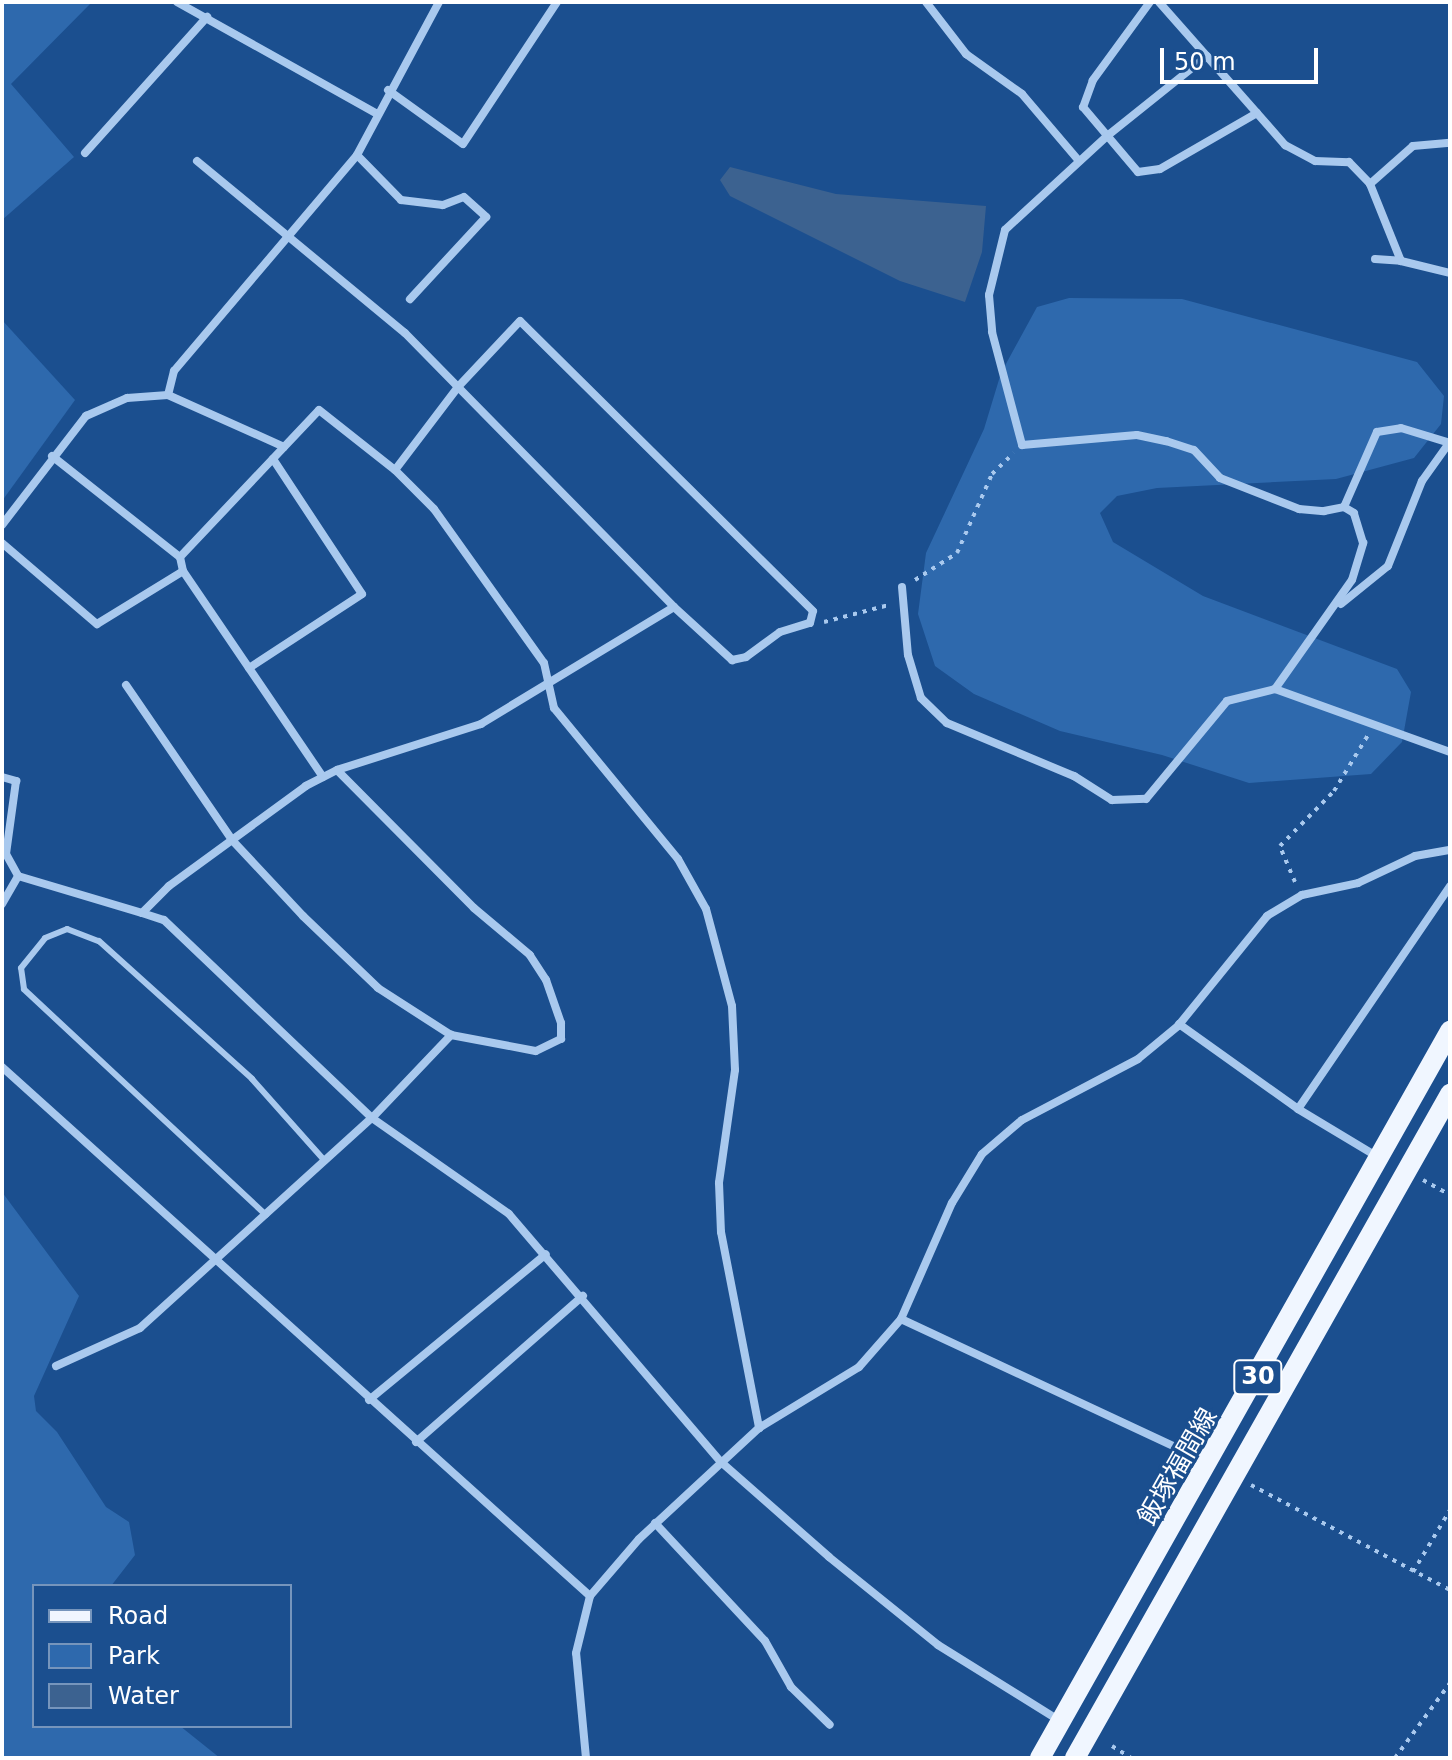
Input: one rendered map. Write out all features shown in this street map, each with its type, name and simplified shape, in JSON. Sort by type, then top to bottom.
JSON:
[{"type":"main road","name":"飯塚福間線","points":[[1040,1758],[1210,1463],[1450,1031]]},
{"type":"main road","name":"飯塚福間線","points":[[1075,1758],[1450,1094]]},
{"type":"street","points":[[177,2],[376,113]]},
{"type":"street","points":[[168,395],[174,371],[357,155],[388,90],[439,2]]},
{"type":"street","points":[[388,90],[463,144],[557,2]]},
{"type":"street","points":[[926,2],[966,54],[1022,94],[1079,161]]},
{"type":"street","points":[[1150,2],[1093,80],[1083,107],[1138,172],[1160,169],[1257,113]]},
{"type":"street","points":[[1159,2],[1285,145],[1315,161],[1349,162],[1370,184],[1401,261]]},
{"type":"street","points":[[85,153],[207,17]]},
{"type":"street","points":[[1207,56],[1106,137],[1013,218],[1005,230],[989,295],[992,332],[1022,445],[1137,435],[1194,450],[1220,478],[1299,509],[1344,507],[1354,513],[1363,543],[1337,607]]},
{"type":"street","points":[[1370,184],[1413,146],[1450,143]]},
{"type":"street","points":[[357,155],[401,200],[443,205],[464,197],[486,217],[410,299]]},
{"type":"street","points":[[197,161],[405,333],[458,387],[674,607],[732,660],[746,657],[780,632],[810,623],[813,611],[520,321],[458,387],[395,470]]},
{"type":"street","points":[[1375,259],[1401,261],[1450,273]]},
{"type":"street","points":[[2,525],[52,456],[86,416],[127,398],[168,395],[284,447]]},
{"type":"street","points":[[180,557],[319,410],[395,470],[434,509],[544,663],[554,708],[678,859],[706,909],[732,1006],[735,1070],[719,1183],[721,1232],[759,1428]]},
{"type":"street","points":[[1275,689],[1337,607],[1388,566],[1422,481],[1448,444],[1401,428],[1377,432],[1344,507]]},
{"type":"street","points":[[52,456],[180,557],[183,571],[323,777]]},
{"type":"street","points":[[249,668],[362,594],[273,459]]},
{"type":"street","points":[[2,543],[97,624],[183,571]]},
{"type":"street","points":[[902,587],[908,655],[921,698],[947,723],[1074,776],[1112,800],[1146,799],[1227,701],[1275,689],[1375,722],[1450,752]]},
{"type":"street","points":[[142,913],[169,886],[323,777],[481,724],[674,607]]},
{"type":"street","points":[[126,685],[232,840],[378,988],[451,1035],[536,1051],[561,1039],[561,1023],[530,955],[474,908],[337,770]]},
{"type":"street","points":[[2,777],[16,781],[6,854],[18,876],[164,920],[372,1118],[509,1214],[583,1296],[721,1462],[938,1645],[1061,1721]]},
{"type":"street","points":[[586,1758],[576,1653],[590,1596],[655,1523],[759,1428],[859,1367],[901,1319],[952,1203],[982,1154],[1022,1120],[1138,1059],[1179,1024],[1267,916],[1302,895],[1358,883],[1415,856],[1450,850]]},
{"type":"street","points":[[2,904],[18,876]]},
{"type":"street","points":[[1298,1109],[1450,886]]},
{"type":"street","points":[[1179,1024],[1298,1109],[1380,1157]]},
{"type":"street","points":[[56,1366],[140,1328],[372,1118],[451,1035]]},
{"type":"street","points":[[2,1067],[214,1262],[590,1596]]},
{"type":"street","points":[[369,1400],[546,1254]]},
{"type":"street","points":[[416,1442],[583,1296]]},
{"type":"street","points":[[901,1319],[1210,1463]]},
{"type":"street","points":[[655,1523],[765,1641],[791,1687],[830,1725]]},
{"type":"lane","points":[[266,1215],[24,989],[21,968],[45,938],[67,929],[99,941],[252,1079],[325,1161]]},
{"type":"path","points":[[902,587],[957,553],[992,474],[1022,445]]},
{"type":"path","points":[[810,623],[904,601]]},
{"type":"path","points":[[1302,895],[1280,846],[1334,791],[1375,722]]},
{"type":"path","points":[[1406,1172],[1450,1195]]},
{"type":"path","points":[[1235,1476],[1450,1590]]},
{"type":"path","points":[[1413,1572],[1450,1510]]},
{"type":"path","points":[[1395,1758],[1450,1683]]},
{"type":"path","points":[[1112,1746],[1131,1758]]},
{"type":"green space","points":[[2,2],[92,2],[11,84],[74,157],[2,220]]},
{"type":"green space","points":[[1069,298],[1182,299],[1417,362],[1444,396],[1441,424],[1414,458],[1336,479],[1157,488],[1117,496],[1100,513],[1113,542],[1203,596],[1397,669],[1411,692],[1402,742],[1371,774],[1249,783],[1162,755],[1060,731],[974,694],[935,666],[918,614],[926,553],[984,429],[1001,373],[1037,307]]},
{"type":"green space","points":[[2,320],[75,400],[2,501]]},
{"type":"green space","points":[[2,1192],[79,1296],[34,1396],[36,1411],[57,1432],[106,1507],[129,1522],[135,1555],[113,1584],[32,1584],[32,1728],[182,1728],[220,1758],[2,1758]]},
{"type":"water","points":[[730,167],[836,194],[986,206],[982,252],[965,302],[900,281],[730,196],[720,180]]}]
